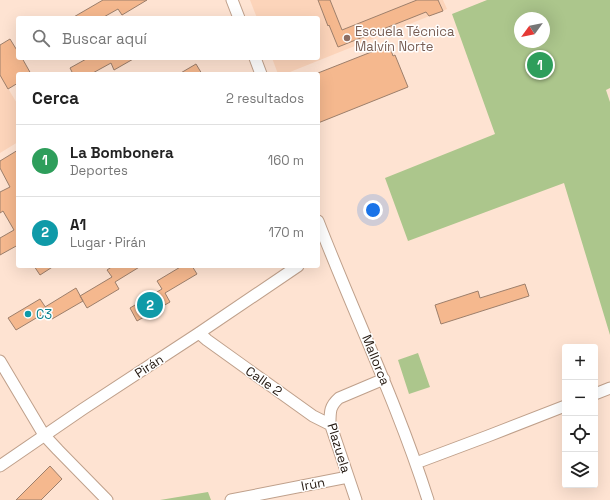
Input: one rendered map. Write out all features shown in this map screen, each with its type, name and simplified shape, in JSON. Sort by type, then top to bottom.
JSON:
[{"type":"street","points":[[232,0],[238,16]]},
{"type":"street","points":[[256,60],[260,72]]},
{"type":"street","name":"Mallorca","points":[[320,232],[323,249],[384,379],[416,463],[428,500]]},
{"type":"street","name":"Pirán","points":[[0,466],[44,435],[295,268]]},
{"type":"street","name":"Calle 2","points":[[199,333],[206,340],[307,411],[331,426]]},
{"type":"street","points":[[0,361],[44,435],[107,500]]},
{"type":"street","name":"Plazuela","points":[[356,500],[331,426],[331,407],[338,398],[384,379]]},
{"type":"street","points":[[598,393],[610,388]]},
{"type":"street","points":[[416,463],[562,407]]},
{"type":"street","name":"Irún","points":[[231,500],[348,477]]},
{"type":"shaded area","name":"Escuela Técnica Malvín Norte","points":[[250,0],[443,0],[447,9],[320,60],[320,16],[256,16]]},
{"type":"shaded area","name":"Escuela Técnica Malvín Norte","points":[[273,60],[320,60],[290,72],[277,72]]},
{"type":"shaded area","points":[[0,75],[16,102],[16,143],[0,153]]},
{"type":"green space","points":[[487,0],[610,0],[610,88],[606,90],[610,102],[610,335],[564,183],[408,241],[385,178],[495,134],[452,14]]},
{"type":"green space","points":[[418,353],[430,387],[409,394],[398,360]]},
{"type":"green space","points":[[208,492],[211,500],[160,500]]},
{"type":"building","points":[[103,0],[147,0],[122,15],[118,9],[106,16],[75,16]]},
{"type":"building","points":[[318,0],[330,0],[342,30],[417,0],[438,0],[443,11],[429,16],[426,12],[338,47]]},
{"type":"building","points":[[10,39],[16,49],[16,60],[23,60],[30,72],[16,72],[16,84],[8,89],[0,75],[0,45]]},
{"type":"building","points":[[389,45],[393,56],[395,55],[408,87],[320,122],[320,72]]},
{"type":"building","points":[[84,60],[132,60],[114,70],[111,63],[95,72],[72,72],[70,68]]},
{"type":"building","points":[[196,64],[201,72],[182,72]]},
{"type":"building","points":[[16,151],[16,246],[0,255],[0,238],[14,230],[3,211],[0,213],[0,192],[10,187],[0,168],[0,161]]},
{"type":"building","points":[[35,268],[51,268],[40,275]]},
{"type":"building","points":[[110,268],[138,268],[115,282],[119,289],[87,308],[80,296],[112,277],[107,270]]},
{"type":"building","points":[[179,268],[193,268],[197,274],[165,293],[170,302],[137,321],[130,308],[162,289],[157,281]]},
{"type":"building","points":[[525,284],[529,296],[441,324],[435,305],[478,291],[480,298]]},
{"type":"building","points":[[76,288],[83,301],[52,319],[45,307]]},
{"type":"building","name":"C3","points":[[40,299],[48,311],[16,330],[8,318]]},
{"type":"building","points":[[50,466],[62,479],[41,500],[16,500]]},
{"type":"place","name":"Escuela Técnica Malvín Norte","points":[[347,38]]},
{"type":"place","name":"La Bombonera","points":[[540,65]]},
{"type":"place","name":"A1","points":[[150,305]]},
{"type":"place","name":"C3","points":[[28,314]]}]
